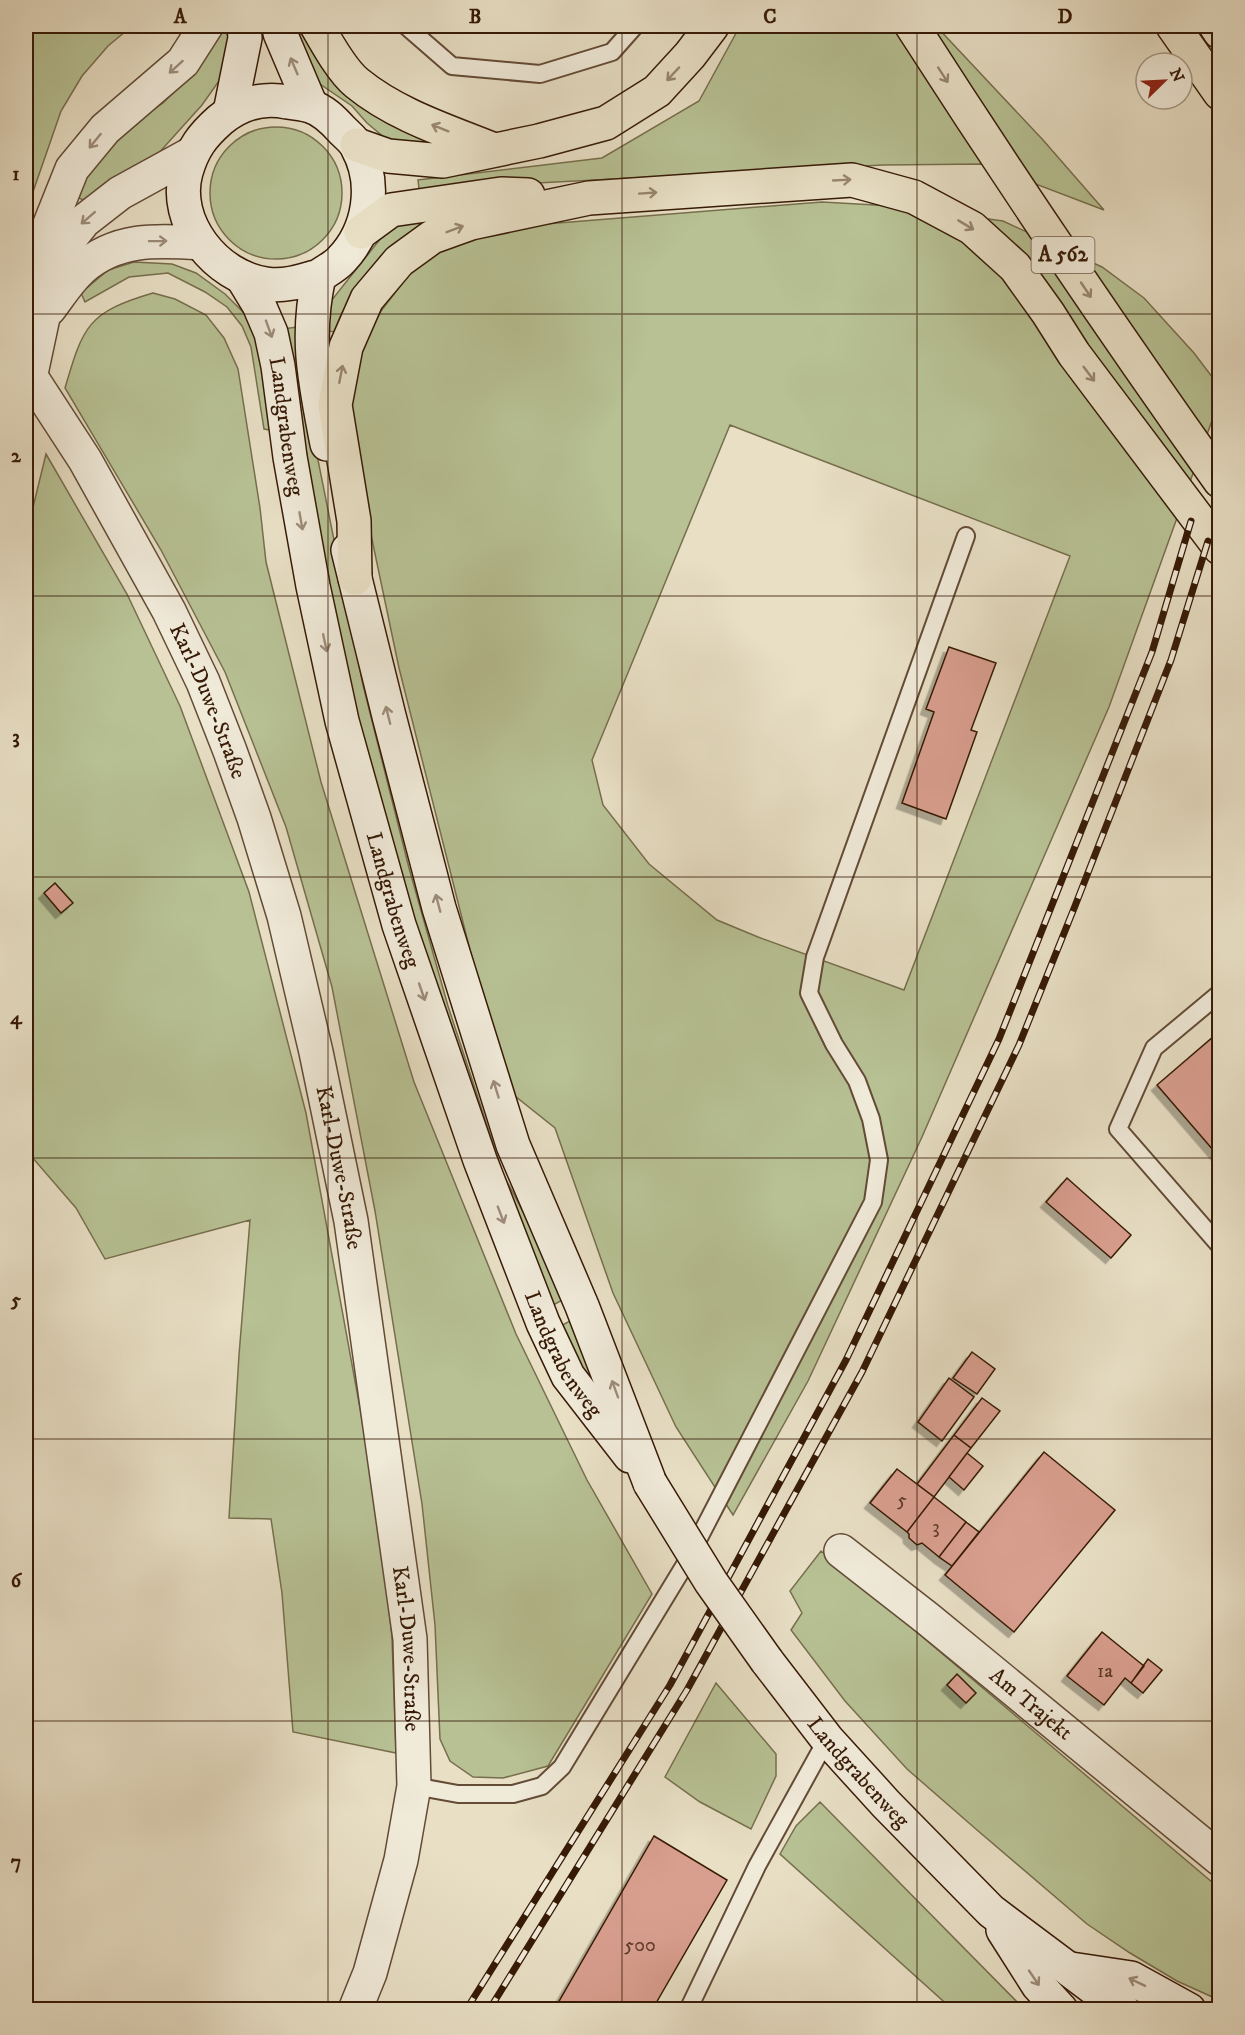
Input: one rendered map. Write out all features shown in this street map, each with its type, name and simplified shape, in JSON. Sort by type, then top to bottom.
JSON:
[{"type":"highway","points":[[317,26],[327,45],[356,82],[405,114],[494,150]]},
{"type":"highway","points":[[357,145],[388,156],[443,161],[539,141],[606,123],[657,91],[690,55],[712,26]]},
{"type":"highway","name":"A 562","points":[[912,26],[1112,329],[1220,481]]},
{"type":"highway","points":[[1173,26],[1220,93]]},
{"type":"highway","points":[[1216,26],[1220,32]]},
{"type":"highway","points":[[361,232],[391,210],[501,194],[590,198],[852,180],[915,197],[972,228],[1015,267],[1074,354],[1220,548]]},
{"type":"highway","points":[[355,578],[354,521],[335,405],[346,346],[367,299],[399,261],[432,237],[471,223],[590,198]]},
{"type":"main road","points":[[28,388],[44,239],[72,169],[105,129],[183,62],[206,26]]},
{"type":"main road","points":[[230,112],[245,38],[244,26]]},
{"type":"main road","points":[[279,26],[311,106]]},
{"type":"main road","name":"Landgrabenweg","points":[[275,99],[311,106],[331,118],[357,145],[368,176],[370,194],[361,232],[341,261],[319,276],[293,284],[267,285],[242,277],[225,268],[200,243],[188,217],[183,183],[191,154],[204,134],[230,112],[253,102],[275,99]]},
{"type":"main road","name":"Landgrabenweg","points":[[35,318],[56,256],[84,221],[120,193],[191,154]]},
{"type":"main road","points":[[35,318],[81,269],[109,250],[138,242],[200,243]]},
{"type":"main road","name":"Landgrabenweg","points":[[319,276],[312,313],[313,368],[341,521],[388,716],[439,908],[513,1145],[590,1326],[650,1483]]},
{"type":"main road","name":"Landgrabenweg","points":[[242,277],[259,305],[271,333],[313,586],[339,709],[403,937],[480,1160],[543,1323],[568,1376],[650,1483],[711,1582],[826,1739],[991,1911],[1123,2010]]},
{"type":"main road","name":"Karl-Duwe-Straße","points":[[28,388],[85,460],[168,611],[203,682],[250,806],[284,916],[316,1052],[353,1231],[410,1639],[414,1786],[401,1860],[370,1973],[355,2010]]},
{"type":"main road","name":"Am Trajekt","points":[[841,1551],[945,1633],[1220,1859]]},
{"type":"main road","points":[[991,1911],[1038,1985],[1061,2010]]},
{"type":"main road","points":[[1066,1969],[1131,1978],[1189,2010]]},
{"type":"lane","points":[[406,26],[452,66],[540,74],[612,51],[635,26]]},
{"type":"lane","points":[[414,1786],[458,1794],[513,1794],[542,1786],[562,1767],[686,1563],[873,1202],[879,1160],[872,1119],[857,1082],[834,1044],[809,993],[815,957],[966,536]]},
{"type":"lane","points":[[1220,993],[1154,1048],[1118,1130],[1220,1246]]},
{"type":"lane","points":[[688,2010],[757,1866],[826,1739]]},
{"type":"green space","points":[[26,26],[132,26],[108,46],[82,76],[61,111],[26,212]]},
{"type":"green space","points":[[740,26],[936,26],[1043,140],[1104,210],[983,164],[883,165],[419,189],[418,180],[602,158],[699,101]]},
{"type":"green space","points":[[220,30],[229,35],[228,60],[219,81],[202,105],[157,155],[87,202],[75,196],[109,140],[163,103],[196,70]]},
{"type":"green space","points":[[301,33],[313,50],[431,138],[429,148],[404,146],[385,138],[352,106],[317,82],[294,37]]},
{"type":"green space","points":[[276,127],[301,132],[323,146],[337,168],[342,193],[337,218],[323,240],[301,254],[276,259],[251,254],[229,240],[215,218],[210,193],[215,168],[229,146],[251,132]]},
{"type":"green space","points":[[822,202],[893,206],[1003,221],[1102,267],[1144,298],[1194,353],[1219,386],[1219,401],[1109,707],[922,1137],[808,1381],[733,1515],[676,1427],[613,1293],[555,1128],[510,1092],[470,950],[399,668],[350,424],[353,379],[365,340],[381,311],[408,276],[435,252],[508,227]],"holes":[[[730,425],[1070,556],[904,990],[717,920],[649,864],[603,805],[592,760]]]},
{"type":"green space","points":[[437,216],[355,289],[334,332],[324,330],[331,301],[381,238],[395,226]]},
{"type":"green space","points":[[134,262],[172,264],[196,273],[225,294],[248,317],[261,343],[270,430],[264,429],[251,347],[242,326],[227,307],[205,292],[168,273],[129,277],[85,302],[81,293],[108,270]]},
{"type":"green space","points":[[153,293],[175,299],[206,315],[224,338],[238,369],[260,508],[266,562],[321,782],[414,1082],[516,1334],[587,1480],[652,1594],[548,1766],[503,1778],[473,1777],[450,1761],[440,1739],[435,1625],[422,1504],[375,1211],[332,987],[286,827],[225,672],[161,550],[65,388],[77,350],[91,324],[114,307]]},
{"type":"green space","points":[[297,327],[316,450],[363,685],[409,868],[448,1006],[503,1174],[568,1297],[546,1309],[460,1067],[392,848],[343,659],[283,329]]},
{"type":"green space","points":[[46,454],[127,594],[180,706],[249,892],[306,1113],[381,1523],[392,1638],[396,1753],[293,1732],[282,1593],[271,1519],[229,1518],[250,1220],[105,1259],[76,1208],[32,1157],[26,1154],[26,536]]},
{"type":"green space","points":[[579,1316],[603,1384],[591,1390],[555,1329]]},
{"type":"green space","points":[[821,1551],[1219,1888],[1219,2000],[1177,1981],[1087,1924],[907,1769],[845,1701],[791,1630],[802,1613],[790,1591]]},
{"type":"green space","points":[[716,1683],[776,1754],[776,1776],[751,1829],[700,1802],[665,1777]]},
{"type":"green space","points":[[820,1802],[1024,2009],[952,2009],[780,1854],[796,1826]]},
{"type":"building","points":[[949,647],[996,663],[971,730],[977,732],[946,819],[902,803],[934,712],[926,709]]},
{"type":"building","points":[[55,883],[73,903],[61,913],[44,893]]},
{"type":"building","points":[[1220,1031],[1220,1158],[1157,1085]]},
{"type":"building","points":[[1067,1178],[1131,1235],[1111,1258],[1046,1202]]},
{"type":"building","points":[[972,1352],[995,1369],[977,1394],[953,1378]]},
{"type":"building","points":[[949,1378],[974,1397],[942,1441],[918,1422]]},
{"type":"building","points":[[982,1398],[1000,1411],[971,1448],[954,1435]]},
{"type":"building","points":[[954,1435],[971,1448],[934,1497],[917,1484]]},
{"type":"building","points":[[1044,1452],[1115,1510],[1014,1632],[945,1575]]},
{"type":"building","points":[[967,1453],[983,1466],[964,1490],[949,1477]]},
{"type":"building","points":[[897,1469],[934,1497],[907,1532],[870,1503]]},
{"type":"building","points":[[934,1497],[966,1522],[939,1557],[922,1543],[917,1545],[909,1538],[907,1532]]},
{"type":"building","points":[[966,1522],[979,1532],[952,1566],[939,1557]]},
{"type":"building","points":[[1102,1632],[1144,1666],[1131,1683],[1125,1678],[1104,1705],[1067,1676]]},
{"type":"building","points":[[1148,1659],[1162,1670],[1143,1693],[1131,1683]]},
{"type":"building","points":[[957,1674],[976,1693],[966,1703],[947,1685]]},
{"type":"building","points":[[654,1836],[727,1880],[652,2010],[554,2010]]},
{"type":"railway","points":[[466,2010],[670,1685],[846,1360],[999,1039],[1152,652],[1191,521]]},
{"type":"railway","points":[[489,2010],[687,1690],[862,1372],[1019,1045],[1171,660],[1208,541]]}]
